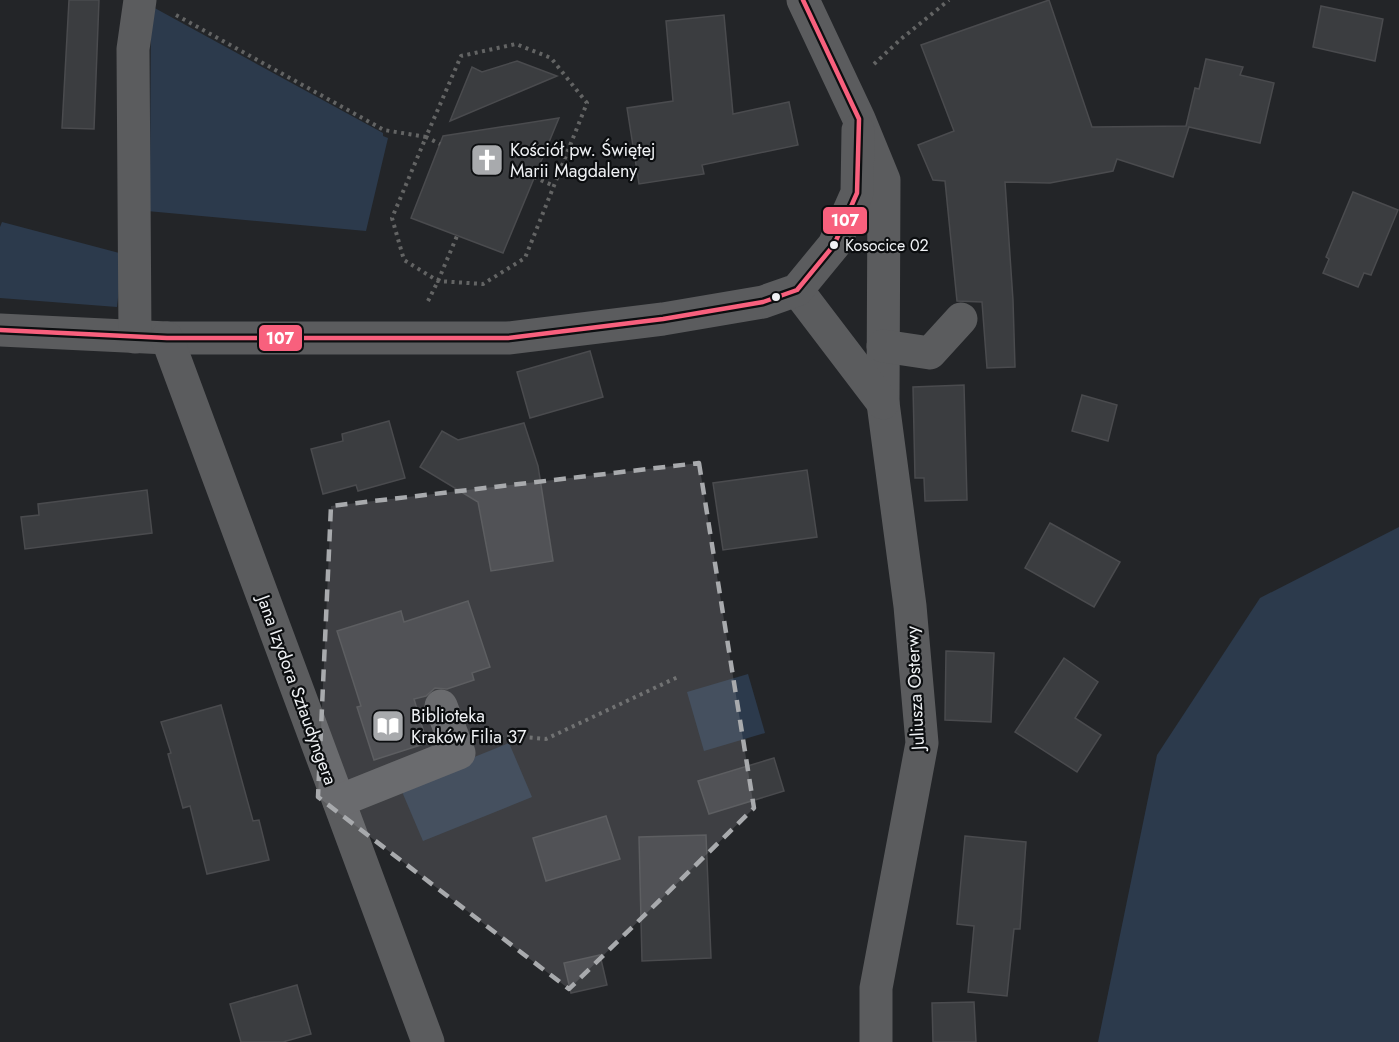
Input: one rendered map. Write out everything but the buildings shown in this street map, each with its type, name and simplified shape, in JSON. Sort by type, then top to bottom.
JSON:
[{"type":"street","name":"Juliusza Osterwy","points":[[803,0],[859,119],[884,180],[883,403],[910,606],[922,743],[876,988],[876,1042]]},
{"type":"street","points":[[151,338],[133,49],[155,6]]},
{"type":"street","points":[[0,330],[151,338],[508,338],[663,319],[763,302],[796,290],[834,245],[857,193],[859,119]]},
{"type":"street","points":[[796,290],[883,403]]},
{"type":"street","points":[[883,346],[930,353],[962,319]]},
{"type":"street","name":"Jana Izydora Sztaudyngera","points":[[151,338],[339,801],[428,1042]]},
{"type":"street","points":[[339,801],[459,753],[441,706]]},
{"type":"path","points":[[901,39],[949,0]]},
{"type":"path","points":[[155,6],[384,130],[426,137],[440,144]]},
{"type":"path","points":[[516,44],[551,58],[587,103],[525,258],[483,284],[438,281],[405,260],[392,218],[426,137],[461,56],[516,44]]},
{"type":"path","points":[[534,177],[554,186]]},
{"type":"path","points":[[425,305],[457,236]]},
{"type":"path","points":[[502,735],[546,739],[680,676]]},
{"type":"highlighted area","points":[[699,463],[754,808],[569,989],[318,797],[331,506]]},
{"type":"shaded area","points":[[151,6],[383,133],[383,136],[388,138],[366,231],[147,211],[150,171]]},
{"type":"shaded area","points":[[2,222],[123,254],[117,307],[0,298],[0,227]]},
{"type":"shaded area","points":[[1399,527],[1399,1042],[1098,1042],[1157,755],[1260,598]]},
{"type":"shaded area","points":[[748,674],[765,733],[704,751],[687,692]]},
{"type":"shaded area","points":[[509,743],[532,797],[423,841],[400,787]]},
{"type":"transit line","name":"107","points":[[0,330],[167,338],[508,338],[663,319],[763,302],[797,290],[834,245],[857,193],[859,119],[803,0]]},
{"type":"place","name":"Kościół pw. Świętej Marii Magdaleny","points":[[487,160]]},
{"type":"place","name":"Kosocice 02","points":[[834,245]]},
{"type":"place","name":"Biblioteka Kraków Filia 37","points":[[388,726]]}]
